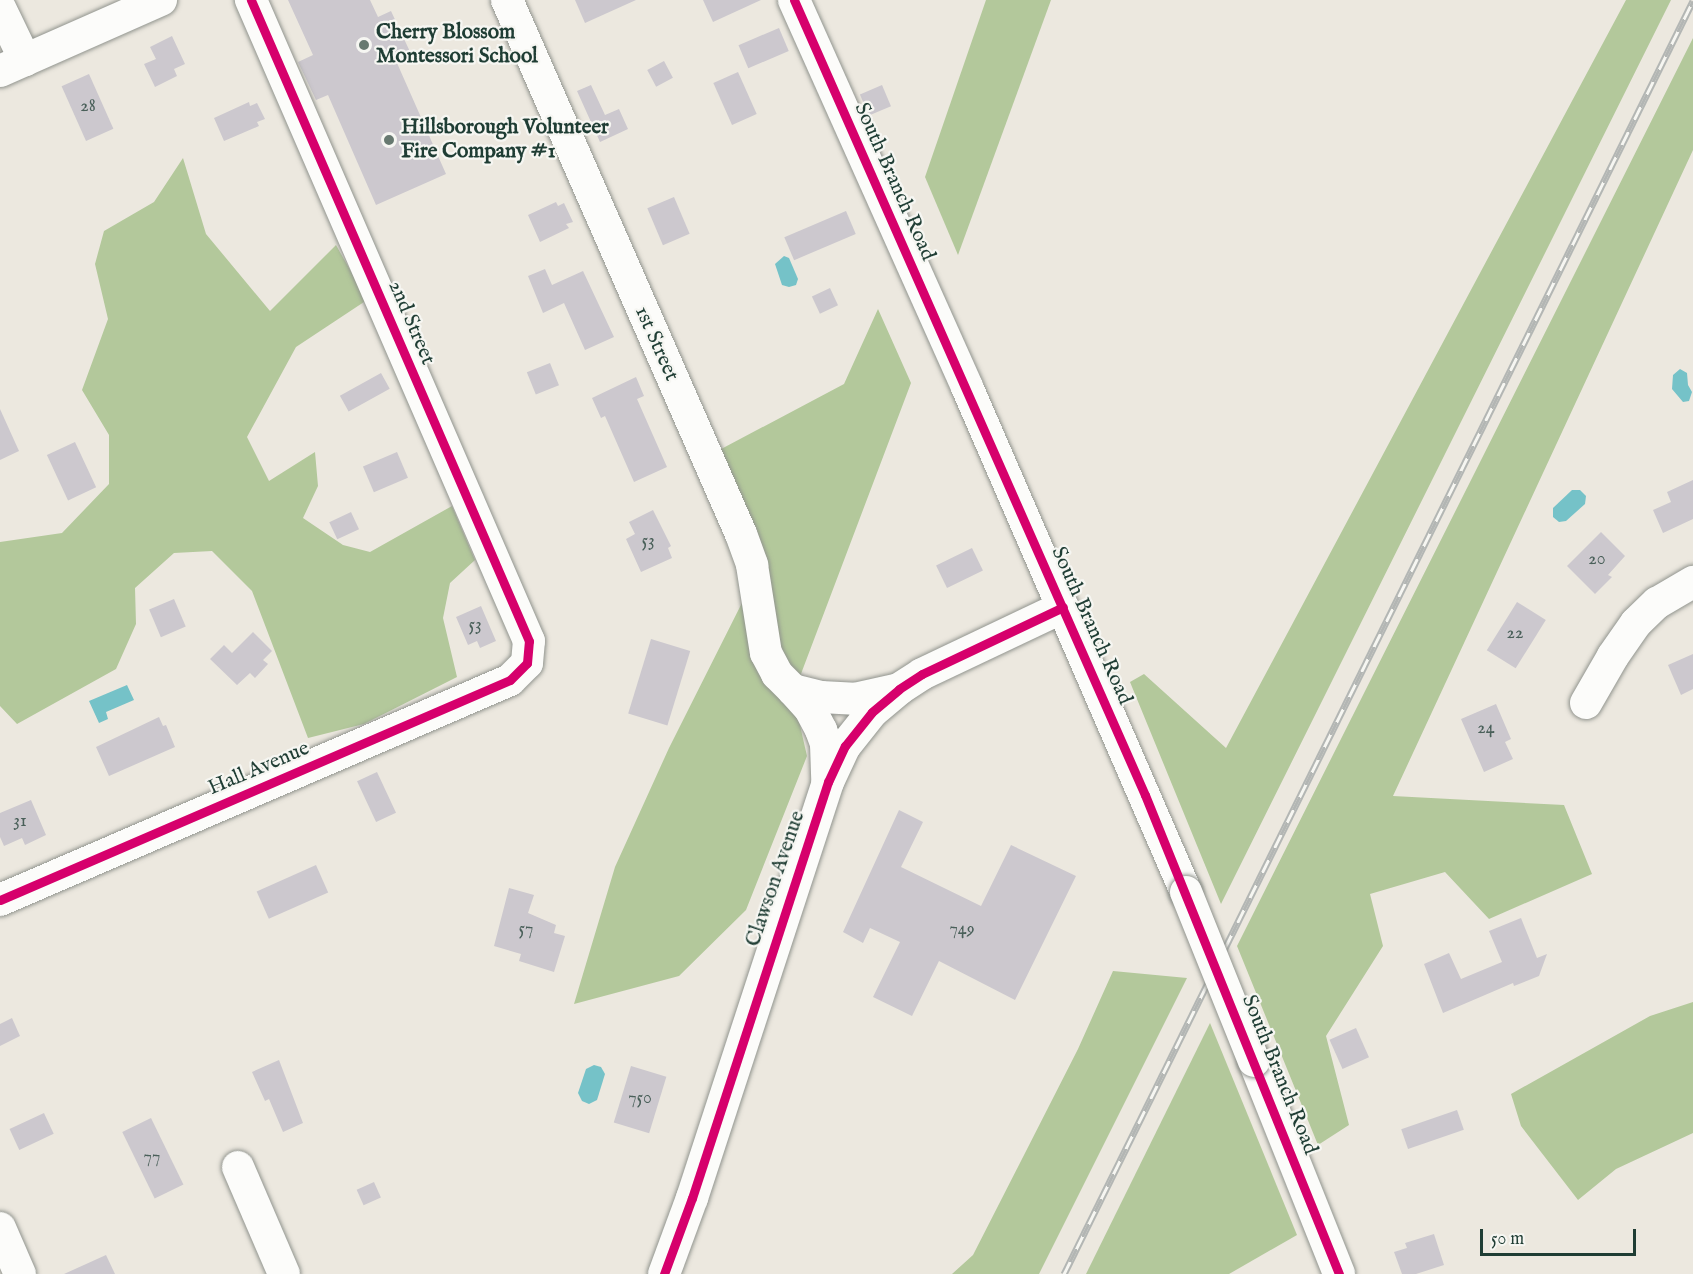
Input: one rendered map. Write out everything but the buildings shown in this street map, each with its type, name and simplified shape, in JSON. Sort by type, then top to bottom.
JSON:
[{"type":"street","points":[[0,8],[12,65],[161,0]]},
{"type":"street","name":"2nd Street","points":[[250,0],[529,641],[527,663]]},
{"type":"street","name":"1st Street","points":[[507,0],[741,534],[752,566],[766,653],[777,674],[810,709],[821,730],[826,744],[828,782]]},
{"type":"street","name":"South Branch Road","points":[[794,0],[1063,606],[1186,891],[1339,1274]]},
{"type":"street","points":[[1586,703],[1613,656],[1636,623],[1657,603],[1693,582]]},
{"type":"street","name":"Clawson Avenue","points":[[664,1274],[692,1198],[828,782],[845,746],[859,727],[899,688],[922,674],[1063,606]]},
{"type":"street","name":"Hall Avenue","points":[[0,900],[510,680],[527,663]]},
{"type":"street","points":[[793,690],[821,697],[854,699],[899,688]]},
{"type":"street","points":[[238,1167],[284,1274]]},
{"type":"street","points":[[0,1228],[20,1274]]},
{"type":"green space","points":[[986,0],[1051,0],[958,255],[925,177]]},
{"type":"green space","points":[[1626,0],[1671,0],[1221,904],[1130,682],[1144,674],[1226,748]]},
{"type":"green space","points":[[1693,38],[1693,150],[1393,796],[1564,805],[1592,874],[1489,919],[1445,872],[1370,894],[1383,946],[1326,1036],[1349,1125],[1318,1145],[1237,946]]},
{"type":"green space","points":[[183,158],[206,234],[270,311],[336,245],[367,300],[296,347],[247,437],[269,481],[315,452],[318,486],[303,518],[343,545],[370,552],[452,506],[475,560],[450,583],[443,618],[457,677],[364,724],[308,738],[252,591],[212,551],[174,553],[135,588],[136,624],[116,669],[17,724],[0,706],[0,542],[62,533],[109,484],[109,435],[82,390],[108,319],[95,264],[104,231],[154,202]]},
{"type":"green space","points":[[878,309],[911,383],[793,695],[807,756],[746,910],[679,976],[574,1004],[615,867],[669,748],[758,571],[708,456],[844,384]]},
{"type":"green space","points":[[1113,971],[1187,978],[1039,1274],[952,1274],[973,1255],[1078,1049]]},
{"type":"green space","points":[[1693,1002],[1693,1133],[1616,1169],[1578,1200],[1521,1126],[1511,1094],[1650,1016]]},
{"type":"green space","points":[[1210,1023],[1297,1235],[1229,1274],[1086,1274]]},
{"type":"water","points":[[784,256],[789,258],[798,279],[796,285],[789,287],[782,285],[775,264]]},
{"type":"water","points":[[1680,369],[1687,373],[1688,385],[1692,392],[1689,401],[1683,402],[1672,389],[1673,375]]},
{"type":"water","points":[[1572,490],[1580,490],[1586,496],[1585,504],[1566,521],[1559,522],[1553,517],[1553,508]]},
{"type":"water","points":[[127,685],[134,700],[106,712],[108,719],[99,723],[89,701]]},
{"type":"water","points":[[594,1065],[601,1067],[605,1074],[597,1100],[589,1104],[582,1101],[578,1093],[586,1069]]},
{"type":"railway","points":[[1064,1274],[1693,1]]},
{"type":"cycle path","points":[[0,900],[510,680],[527,663],[529,641],[251,0]]},
{"type":"cycle path","points":[[794,0],[1145,795],[1339,1274]]},
{"type":"cycle path","points":[[664,1274],[692,1198],[828,782],[845,746],[872,712],[899,689],[922,674],[1063,607]]},
{"type":"place","name":"Cherry Blossom Montessori School","points":[[364,45]]},
{"type":"place","name":"Hillsborough Volunteer Fire Company #1","points":[[389,140]]}]
